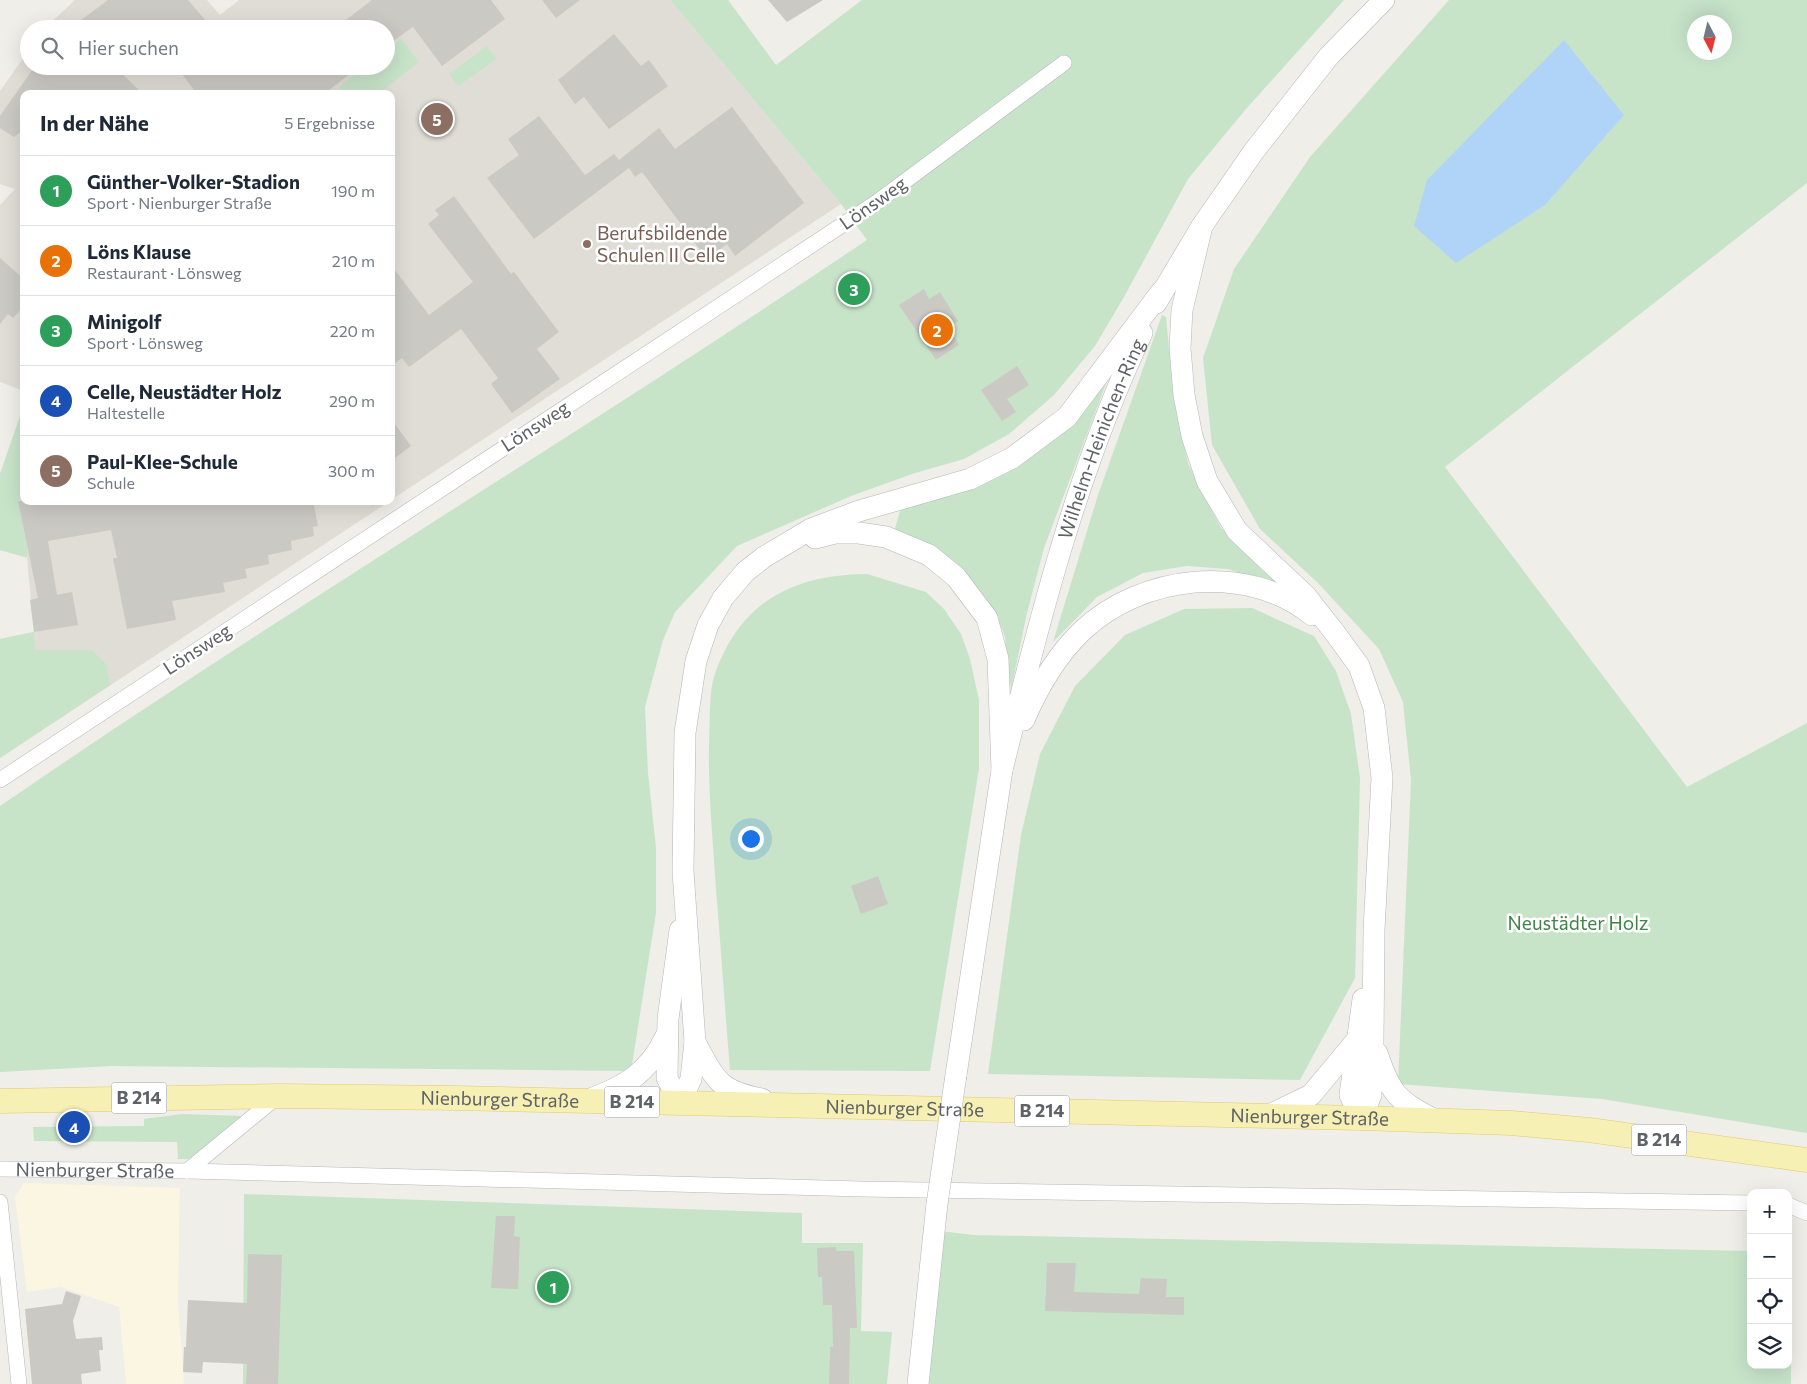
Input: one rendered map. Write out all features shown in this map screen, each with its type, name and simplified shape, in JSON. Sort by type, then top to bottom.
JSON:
[{"type":"main road","name":"Wilhelm-Heinichen-Ring","points":[[1002,770],[1038,624],[1077,493],[1120,380],[1161,292],[1202,226],[1254,151],[1329,56],[1384,0]]},
{"type":"main road","points":[[1202,226],[1182,310],[1180,348],[1184,395],[1192,436],[1208,481],[1236,531],[1306,596],[1335,633],[1359,666],[1374,708],[1382,778],[1374,930],[1365,1041],[1371,1095],[1361,1118]]},
{"type":"main road","points":[[680,1104],[691,1079],[696,1042],[684,900],[685,733],[696,661],[708,625],[723,598],[745,572],[764,557],[812,529],[859,511],[970,479],[1012,458],[1067,416],[1161,292]]},
{"type":"main road","points":[[764,557],[810,539],[835,533],[859,533],[886,538],[908,545],[929,555],[956,578],[987,618],[998,659],[1002,770],[938,1204],[918,1384]]},
{"type":"main road","points":[[1002,770],[1032,701],[1055,661],[1082,631],[1110,609],[1150,591],[1189,583],[1232,582],[1269,592],[1303,607],[1335,633]]},
{"type":"main road","points":[[680,1104],[666,1078],[667,1034],[684,900]]},
{"type":"main road","points":[[585,1101],[610,1092],[638,1076],[652,1061],[667,1034]]},
{"type":"main road","points":[[1267,1116],[1311,1095],[1365,1041]]},
{"type":"main road","points":[[1365,1041],[1387,1083],[1406,1104],[1435,1120]]},
{"type":"main road","points":[[696,1042],[715,1079],[731,1091],[742,1096],[802,1106]]},
{"type":"main road","name":"Nienburger Straße","points":[[0,1101],[278,1096],[1435,1120],[1511,1123],[1589,1130],[1807,1160]]},
{"type":"street","name":"Lönsweg","points":[[0,780],[877,202],[1064,63]]},
{"type":"street","points":[[187,1172],[278,1096]]},
{"type":"street","name":"Nienburger Straße","points":[[0,1169],[861,1189],[1747,1203]]},
{"type":"street","points":[[0,1202],[19,1384]]},
{"type":"street","points":[[1792,1207],[1807,1213]]},
{"type":"shaded area","name":"Berufsbildende Schulen II Celle","points":[[75,0],[207,0],[220,15],[239,0],[670,0],[841,204],[395,497],[395,90],[20,90],[20,390],[0,382],[0,205],[15,189],[0,184],[0,91],[20,63],[20,75],[395,75],[395,20],[54,20]]},
{"type":"shaded area","points":[[20,416],[20,505],[384,505],[0,758],[0,639],[34,632],[27,558],[0,550],[0,474]]},
{"type":"shaded area","points":[[24,1183],[180,1188],[178,1301],[184,1384],[126,1384],[119,1307],[61,1287],[27,1292],[15,1196]]},
{"type":"green space","points":[[670,0],[728,0],[776,65],[862,0],[1344,0],[1246,109],[1188,179],[1095,346],[1054,395],[1009,434],[964,459],[915,473],[851,496],[737,546],[675,612],[663,640],[645,707],[648,773],[656,848],[656,913],[631,1071],[112,1066],[0,1072],[0,806],[215,662],[651,382],[867,240],[841,204]]},
{"type":"green space","name":"Neustädter Holz","points":[[1449,0],[1807,0],[1807,183],[1445,467],[1687,787],[1807,723],[1807,1133],[1602,1099],[1398,1084],[1411,780],[1403,702],[1379,649],[1318,583],[1260,529],[1212,445],[1203,358],[1234,269],[1310,157]]},
{"type":"green space","points":[[401,39],[419,62],[383,90],[342,90],[339,87],[354,75],[395,75],[395,44]]},
{"type":"green space","points":[[487,46],[496,59],[458,86],[449,74]]},
{"type":"green space","points":[[1162,315],[1166,317],[1174,401],[1188,463],[1221,528],[1284,589],[1228,569],[1187,566],[1143,573],[1097,597],[1053,642],[1098,495]]},
{"type":"green space","points":[[1107,381],[1044,548],[1027,613],[1011,690],[1005,637],[996,613],[960,569],[894,532],[901,508],[946,495]]},
{"type":"green space","points":[[20,416],[20,499],[18,499],[27,547],[27,557],[0,550],[0,474]]},
{"type":"green space","points":[[867,574],[926,592],[944,609],[961,634],[970,659],[979,700],[979,769],[930,1071],[730,1070],[709,781],[710,710],[714,677],[725,651],[738,629],[754,612],[772,598],[792,587],[815,580]]},
{"type":"green space","points":[[1252,608],[1314,636],[1336,671],[1351,714],[1360,778],[1355,978],[1300,1080],[988,1074],[1021,835],[1040,754],[1075,686],[1125,635],[1184,609]]},
{"type":"green space","points":[[34,632],[35,650],[92,650],[106,664],[110,685],[0,758],[0,639]]},
{"type":"green space","points":[[182,1114],[243,1116],[189,1159],[178,1159],[177,1142],[34,1141],[33,1127],[144,1126],[144,1119]]},
{"type":"green space","points":[[244,1194],[802,1213],[802,1243],[863,1243],[861,1331],[892,1332],[887,1384],[243,1384]]},
{"type":"green space","points":[[940,1231],[974,1235],[1747,1251],[1747,1369],[1791,1369],[1791,1384],[927,1384]]},
{"type":"water","points":[[1564,40],[1624,115],[1545,205],[1456,263],[1414,226],[1427,180]]},
{"type":"building","points":[[108,0],[188,0],[205,20],[81,20]]},
{"type":"building","points":[[372,0],[491,0],[505,19],[442,66],[413,27],[395,40],[395,20],[346,20]]},
{"type":"building","points":[[542,0],[580,0],[556,18]]},
{"type":"building","points":[[768,0],[823,0],[787,22]]},
{"type":"building","points":[[614,34],[641,66],[649,60],[668,86],[609,129],[584,97],[575,104],[558,80]]},
{"type":"building","points":[[29,75],[123,75],[139,90],[20,90],[20,133],[14,137],[0,128],[0,116]]},
{"type":"building","points":[[183,75],[348,75],[329,90],[194,90]]},
{"type":"building","points":[[732,107],[804,203],[735,256],[727,244],[707,259],[642,172],[635,177],[629,168],[534,239],[487,178],[519,155],[508,139],[539,116],[585,175],[614,154],[619,160],[659,128],[675,149]]},
{"type":"building","points":[[454,196],[511,274],[514,272],[559,332],[537,349],[560,379],[512,413],[491,384],[498,378],[461,329],[409,367],[402,358],[395,363],[395,270],[429,315],[473,282],[428,224],[439,215],[435,210]]},
{"type":"building","points":[[0,258],[20,276],[20,310],[13,318],[8,314],[0,324]]},
{"type":"building","points":[[924,289],[929,299],[940,292],[958,321],[948,327],[959,345],[936,360],[899,305]]},
{"type":"building","points":[[1017,366],[1029,385],[1007,399],[1016,412],[1002,421],[981,390]]},
{"type":"building","points":[[395,424],[411,446],[395,458]]},
{"type":"building","points":[[18,501],[20,501],[20,505],[314,505],[318,526],[313,527],[314,536],[291,541],[292,550],[268,555],[269,564],[245,569],[247,578],[223,583],[225,592],[172,601],[176,620],[127,629],[113,558],[117,558],[111,530],[48,541],[57,595],[72,592],[78,625],[34,632],[30,600],[38,598]]},
{"type":"building","points":[[878,876],[888,904],[861,914],[851,886]]},
{"type":"building","points":[[496,1216],[515,1216],[514,1236],[520,1237],[518,1289],[491,1288]]},
{"type":"building","points":[[836,1247],[836,1251],[854,1251],[857,1328],[850,1328],[849,1384],[829,1384],[830,1347],[833,1347],[832,1305],[823,1305],[822,1277],[818,1277],[817,1248]]},
{"type":"building","points":[[248,1254],[282,1255],[278,1384],[246,1384],[247,1364],[203,1362],[202,1373],[183,1372],[188,1300],[247,1303]]},
{"type":"building","points":[[1047,1263],[1076,1263],[1074,1292],[1139,1294],[1141,1278],[1167,1279],[1166,1297],[1184,1297],[1184,1315],[1045,1311]]},
{"type":"building","points":[[66,1291],[81,1296],[73,1321],[76,1339],[102,1337],[103,1350],[99,1350],[101,1371],[81,1374],[82,1384],[32,1384],[25,1309],[62,1304]]},
{"type":"place","name":"Paul-Klee-Schule","points":[[437,119]]},
{"type":"place","name":"Berufsbildende Schulen II Celle","points":[[587,244]]},
{"type":"place","name":"Minigolf","points":[[854,289]]},
{"type":"place","name":"Löns Klause","points":[[937,330]]},
{"type":"place","name":"Celle, Neustädter Holz","points":[[74,1127]]},
{"type":"place","name":"Günther-Volker-Stadion","points":[[553,1287]]}]
